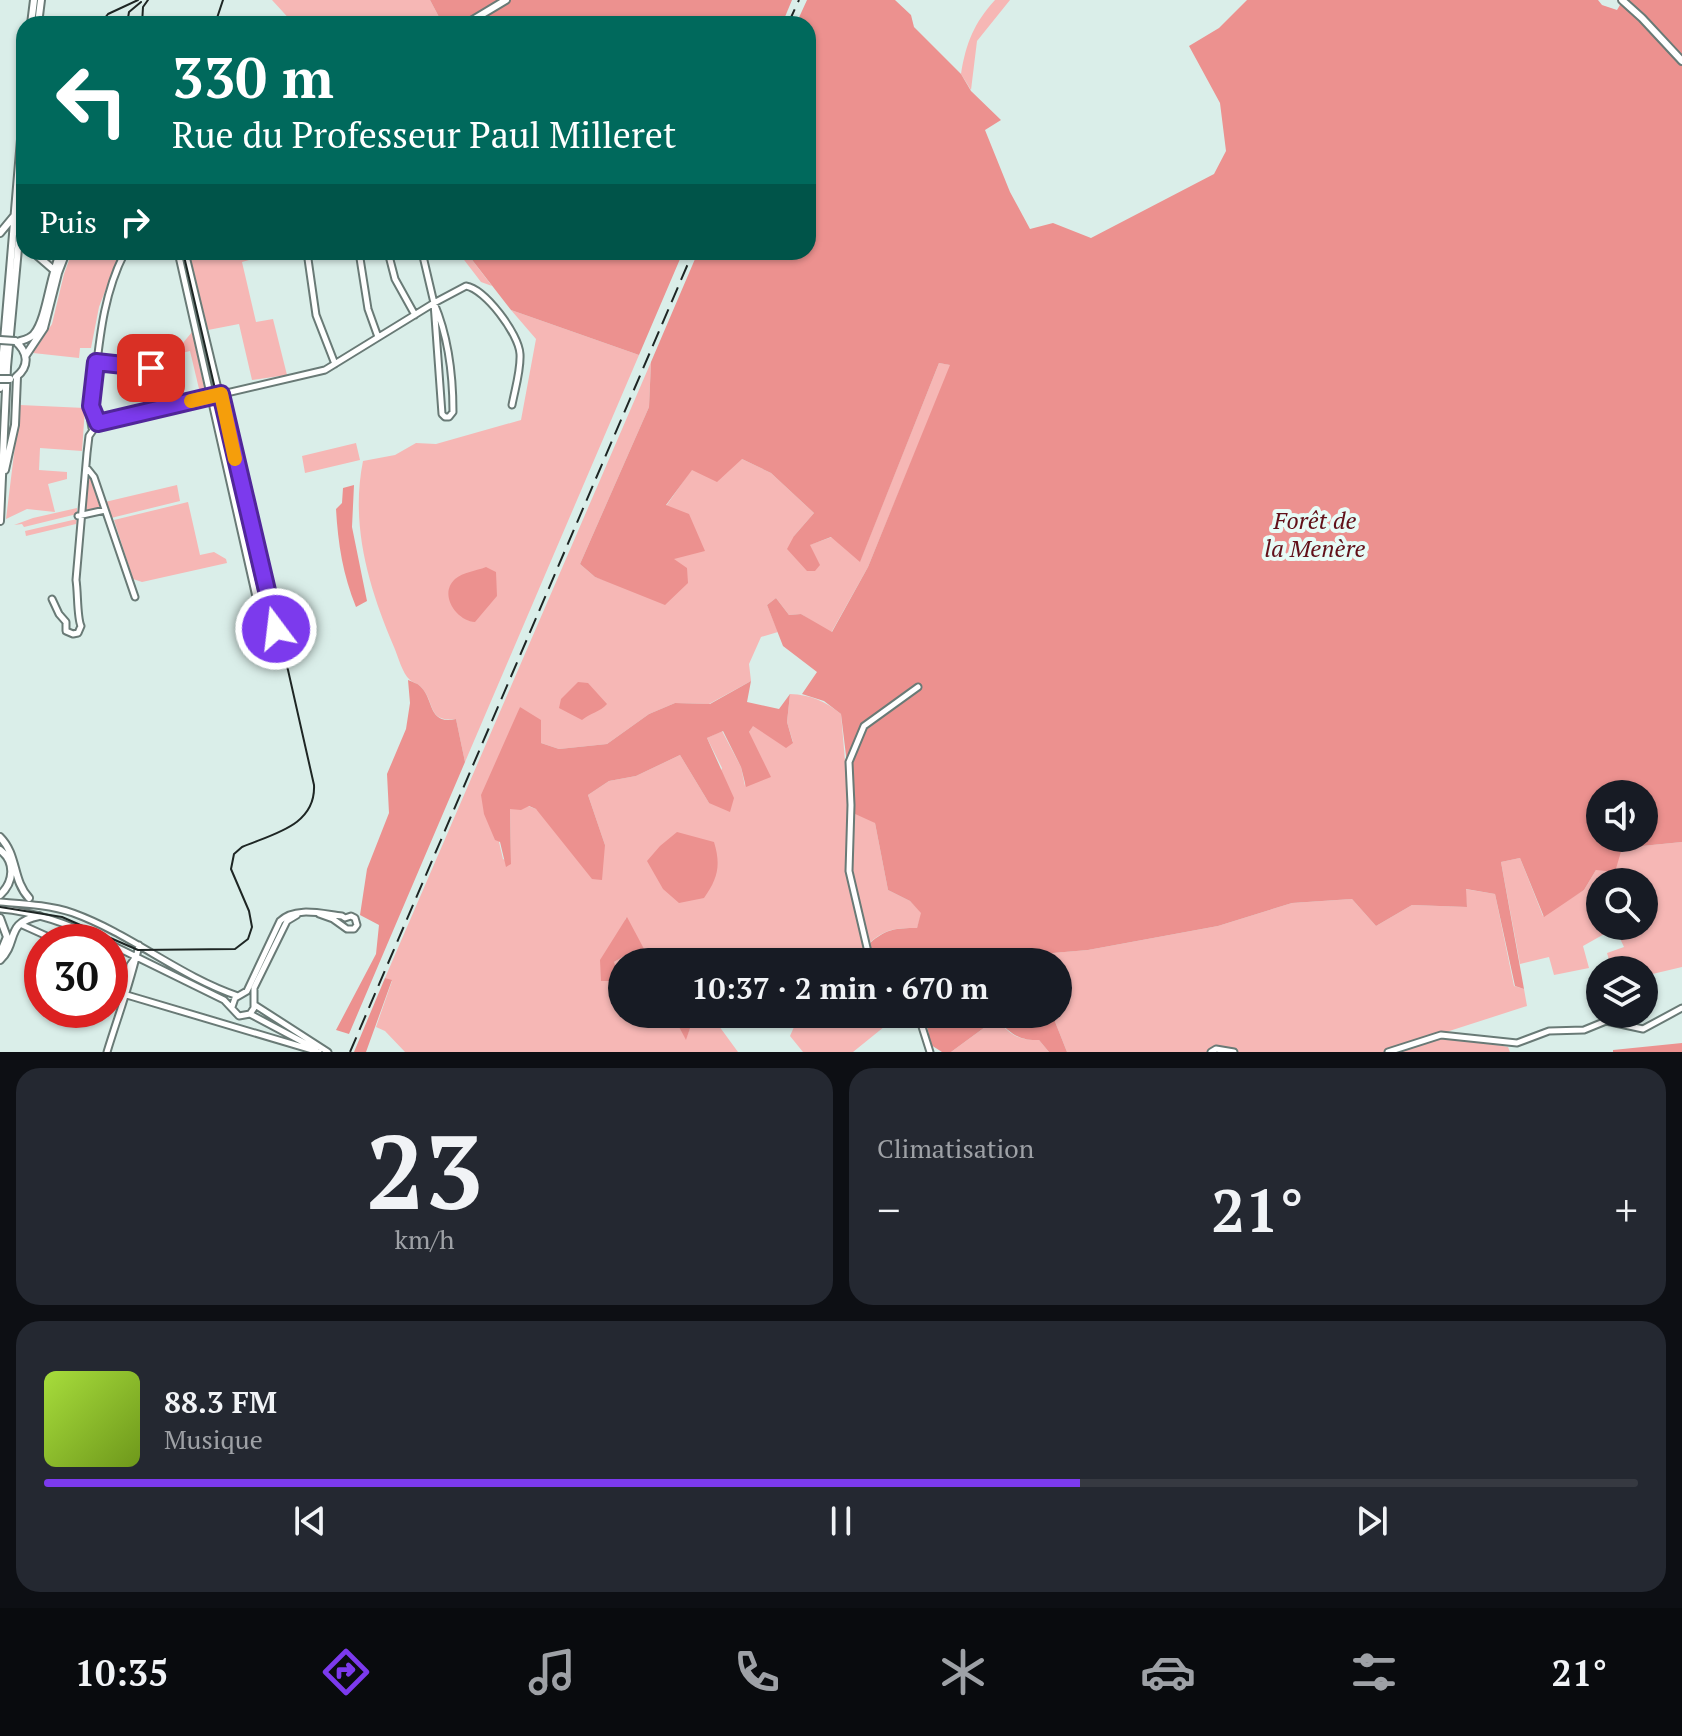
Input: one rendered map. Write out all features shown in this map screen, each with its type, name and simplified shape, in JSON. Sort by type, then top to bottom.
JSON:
[{"type":"main road","points":[[479,16],[506,0]]},
{"type":"main road","points":[[1622,0],[1682,61]]},
{"type":"main road","points":[[1630,0],[1642,18]]},
{"type":"main road","points":[[0,388],[16,203]]},
{"type":"main road","points":[[0,233],[15,215]]},
{"type":"main road","points":[[0,521],[7,367],[17,260]]},
{"type":"main road","points":[[0,340],[16,342],[30,338],[38,329],[60,260]]},
{"type":"main road","points":[[42,261],[56,271]]},
{"type":"main road","points":[[0,379],[14,378],[25,367],[26,355],[44,328],[56,271]]},
{"type":"main road","points":[[16,342],[26,355]]},
{"type":"main road","points":[[2,481],[15,425],[14,378]]},
{"type":"main road","points":[[0,837],[13,856],[20,886],[29,898]]},
{"type":"main road","points":[[0,850],[8,857],[11,870],[9,883],[0,895]]},
{"type":"main road","points":[[0,960],[8,952],[13,932],[19,924],[39,916]]},
{"type":"main road","points":[[0,918],[7,937],[0,954]]},
{"type":"street","points":[[52,599],[66,622],[66,631],[76,634],[81,628],[77,619],[80,597],[76,580],[79,516],[89,436],[95,425],[91,406],[96,362],[108,296],[122,260]]},
{"type":"street","points":[[180,260],[263,628],[269,632],[276,629],[187,260]]},
{"type":"street","points":[[308,260],[316,315],[335,364]]},
{"type":"street","points":[[360,260],[368,309],[378,337]]},
{"type":"street","points":[[390,260],[395,279],[415,315]]},
{"type":"street","points":[[424,260],[448,346],[453,412],[449,417],[442,414],[434,303]]},
{"type":"street","points":[[95,425],[325,370],[462,287],[475,287],[511,330],[520,355],[512,405]]},
{"type":"street","points":[[96,362],[167,370]]},
{"type":"street","points":[[86,467],[92,471],[135,597]]},
{"type":"street","points":[[79,516],[105,510]]},
{"type":"street","points":[[66,622],[77,619]]},
{"type":"street","points":[[867,948],[849,871],[849,762],[864,726],[918,687]]},
{"type":"street","points":[[29,898],[89,920],[182,970],[240,995],[253,1002],[257,1009],[328,1052]]},
{"type":"street","points":[[0,902],[53,908]]},
{"type":"street","points":[[0,909],[39,916],[59,924]]},
{"type":"street","points":[[250,1014],[254,988],[276,943],[291,918],[306,913]]},
{"type":"street","points":[[232,1007],[253,979],[280,921],[287,915],[319,914],[344,921]]},
{"type":"street","points":[[19,924],[24,926]]},
{"type":"street","points":[[273,936],[276,943]]},
{"type":"street","points":[[128,988],[139,945]]},
{"type":"street","points":[[128,953],[232,1007],[236,1015],[243,1017],[250,1014]]},
{"type":"street","points":[[128,977],[136,957]]},
{"type":"street","points":[[128,994],[320,1052]]},
{"type":"street","points":[[1388,1052],[1441,1035],[1517,1043],[1549,1031],[1584,1030],[1606,1021],[1643,1029],[1682,1008]]},
{"type":"street","points":[[250,1014],[320,1052]]},
{"type":"street","points":[[224,1024],[236,1015]]},
{"type":"street","points":[[107,1052],[114,1028]]},
{"type":"street","points":[[922,1028],[930,1052]]},
{"type":"street","points":[[1211,1052],[1216,1049],[1234,1052]]},
{"type":"shaded area","points":[[272,0],[430,0],[438,16],[287,16]]},
{"type":"shaded area","points":[[995,0],[1010,0],[977,41],[971,90],[961,74],[965,53],[976,25]]},
{"type":"shaded area","points":[[69,260],[117,260],[99,307],[91,348],[80,348],[79,358],[33,353],[52,324]]},
{"type":"shaded area","points":[[191,260],[249,260],[242,262],[256,322],[273,319],[287,375],[252,380],[239,324],[208,330]]},
{"type":"shaded area","points":[[464,260],[472,260],[492,286],[481,282]]},
{"type":"shaded area","points":[[511,310],[639,355],[465,762],[456,719],[440,718],[425,692],[407,677],[385,625],[364,556],[360,485],[363,461],[395,455],[416,443],[436,444],[521,420],[536,339]]},
{"type":"shaded area","points":[[192,332],[204,387],[200,393],[190,351],[173,355]]},
{"type":"shaded area","points":[[651,362],[649,407],[580,564],[595,577],[616,584],[673,559],[666,506],[692,469],[742,459],[771,473],[814,513],[794,536],[809,545],[832,537],[860,561],[939,363],[951,365],[868,567],[831,633],[801,614],[789,615],[776,598],[767,605],[778,632],[761,637],[749,664],[751,681],[709,704],[675,703],[649,714],[607,744],[559,749],[541,743],[520,707],[499,842],[503,859],[511,863],[510,809],[528,806],[605,845],[588,795],[609,781],[636,776],[680,755],[709,803],[722,768],[707,738],[722,731],[741,767],[745,786],[749,732],[753,725],[793,742],[787,722],[790,694],[811,697],[841,714],[845,761],[875,823],[888,890],[910,901],[922,913],[917,928],[886,932],[864,948],[643,948],[626,918],[618,948],[608,948],[608,1028],[680,1028],[686,1039],[690,1028],[720,1028],[738,1052],[405,1052],[385,1031],[376,1027],[392,981],[385,978]]},
{"type":"shaded area","points":[[20,405],[85,408],[82,451],[40,448],[39,470],[67,472],[67,479],[48,484],[55,512],[27,509],[6,519]]},
{"type":"shaded area","points":[[356,443],[360,460],[305,473],[302,456]]},
{"type":"shaded area","points":[[89,475],[100,507],[86,510]]},
{"type":"shaded area","points":[[177,485],[180,501],[111,518],[105,502]]},
{"type":"shaded area","points":[[188,502],[200,555],[214,552],[226,559],[227,563],[142,582],[133,579],[114,520]]},
{"type":"shaded area","points":[[77,508],[77,514],[24,527],[22,524],[14,525],[33,518]]},
{"type":"shaded area","points":[[77,519],[76,524],[26,536],[25,531]]},
{"type":"shaded area","points":[[1682,842],[1682,967],[1658,973],[1658,956],[1608,956],[1607,953],[1624,947],[1621,940],[1658,940],[1658,868],[1598,868],[1617,852],[1658,852],[1658,844]]},
{"type":"shaded area","points":[[1520,858],[1543,916],[1586,887],[1586,940],[1594,940],[1583,946],[1586,969],[1554,975],[1549,957],[1520,964],[1501,862]]},
{"type":"shaded area","points":[[1465,889],[1495,894],[1514,986],[1524,989],[1527,1006],[1440,1034],[1508,1047],[1510,1052],[1067,1052],[1058,1028],[1072,1028],[1072,951],[1218,926],[1292,903],[1352,899],[1376,926],[1412,905],[1467,907]]},
{"type":"shaded area","points":[[794,1028],[883,1028],[853,1052],[803,1052],[790,1036]]},
{"type":"shaded area","points":[[984,1028],[1005,1028],[1015,1036],[1039,1040],[1049,1052],[951,1052]]},
{"type":"green space","points":[[430,0],[792,0],[785,16],[438,16]]},
{"type":"green space","name":"Forêt de la Menère","points":[[807,0],[895,0],[911,15],[914,27],[1001,120],[985,130],[1010,192],[1030,229],[1053,223],[1091,238],[1214,174],[1226,151],[1220,103],[1189,46],[1219,28],[1247,0],[1598,0],[1602,5],[1617,10],[1623,0],[1682,0],[1682,842],[1658,844],[1658,780],[1586,780],[1586,852],[1621,852],[1616,868],[1586,868],[1584,890],[1544,917],[1520,858],[1501,862],[1524,989],[1515,986],[1495,894],[1466,889],[1467,907],[1412,905],[1376,926],[1352,899],[1292,903],[1218,926],[1088,950],[871,948],[870,943],[892,930],[917,928],[921,913],[910,901],[888,890],[875,823],[853,813],[841,714],[824,701],[802,694],[817,672],[783,646],[767,605],[776,598],[789,615],[801,614],[832,632],[868,567],[950,365],[939,363],[860,562],[831,537],[810,545],[820,565],[815,571],[807,571],[787,549],[814,513],[771,473],[742,459],[717,482],[692,470],[666,505],[689,514],[705,551],[674,559],[687,568],[688,583],[665,605],[595,577],[580,564],[649,407],[651,362],[695,260],[816,260],[816,16],[800,16]]},
{"type":"green space","points":[[472,260],[680,260],[639,355],[511,310]]},
{"type":"green space","points":[[354,485],[352,527],[367,601],[356,607],[342,559],[336,509],[342,503],[343,488]]},
{"type":"green space","points":[[486,567],[496,572],[497,596],[475,622],[468,621],[452,606],[448,592],[450,585],[462,575]]},
{"type":"green space","points":[[408,680],[425,692],[436,715],[447,720],[456,719],[465,762],[349,1034],[336,1030],[376,954],[379,925],[360,915],[367,869],[389,813],[387,774],[406,729],[410,703]]},
{"type":"green space","points":[[751,681],[747,702],[779,709],[790,694],[787,722],[793,743],[786,748],[753,726],[749,732],[771,777],[746,787],[741,767],[723,731],[707,738],[734,798],[730,812],[709,803],[680,755],[636,776],[609,781],[588,795],[605,845],[602,880],[592,879],[536,809],[529,806],[521,810],[510,809],[511,864],[506,867],[500,842],[495,840],[484,814],[481,795],[520,707],[541,720],[541,743],[559,749],[607,744],[649,714],[675,703],[710,704]]},
{"type":"green space","points":[[578,682],[588,683],[607,704],[582,720],[559,708],[561,699]]},
{"type":"green space","points":[[677,832],[714,842],[717,871],[704,898],[679,903],[663,889],[647,861]]},
{"type":"green space","points":[[627,917],[644,948],[608,948],[608,981],[601,981],[600,960]]},
{"type":"green space","points":[[385,978],[392,980],[366,1052],[354,1052]]},
{"type":"green space","points":[[680,1028],[690,1028],[686,1040]]},
{"type":"green space","points":[[927,1028],[984,1028],[951,1052],[942,1052],[931,1045]]},
{"type":"green space","points":[[1006,1028],[1058,1028],[1067,1052],[1049,1052],[1039,1040],[1015,1035]]},
{"type":"green space","points":[[1682,1043],[1682,1052],[1613,1052],[1613,1050]]},
{"type":"tram line","points":[[106,16],[138,0]]},
{"type":"tram line","points":[[142,16],[143,7],[148,0]]},
{"type":"tram line","points":[[218,16],[223,0]]},
{"type":"tram line","points":[[128,16],[141,2]]},
{"type":"tram line","points":[[0,907],[62,917],[138,950],[235,949],[248,939],[252,927],[249,911],[231,869],[234,854],[242,847],[290,826],[308,810],[313,799],[314,785],[288,670],[268,615],[185,260]]},
{"type":"railway","points":[[792,16],[799,0]]},
{"type":"railway","points":[[350,1052],[690,260]]},
{"type":"slow traffic","points":[[191,401],[221,394],[235,459]]},
{"type":"route","points":[[151,368],[96,362],[91,406],[98,423],[221,394],[276,629]]}]
